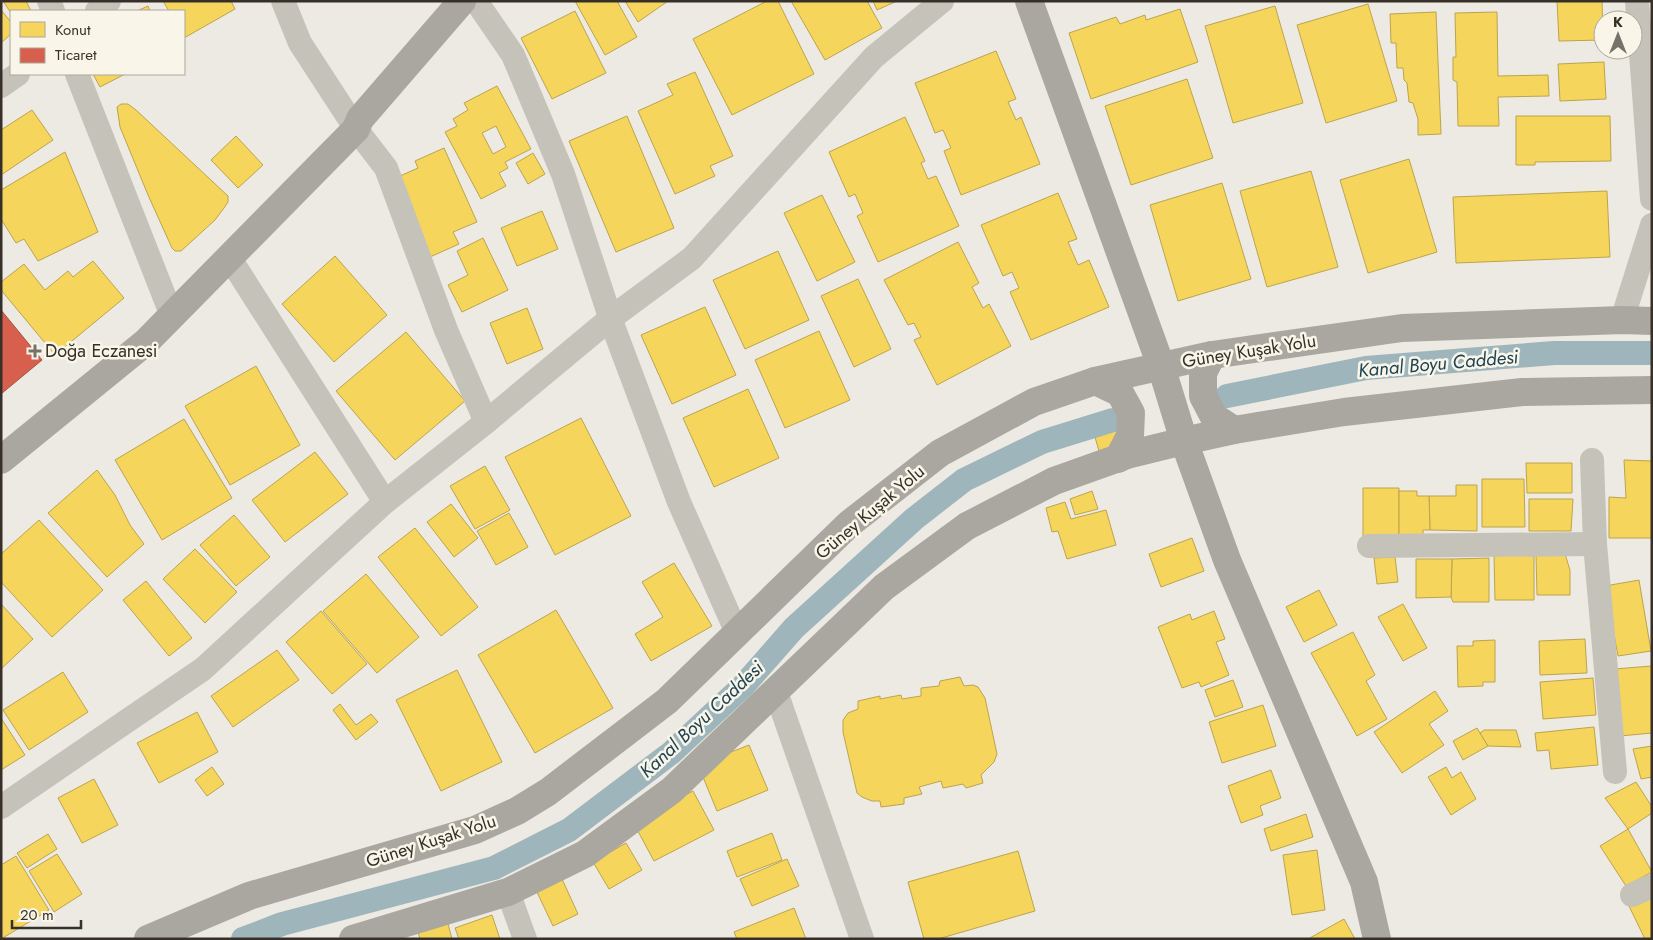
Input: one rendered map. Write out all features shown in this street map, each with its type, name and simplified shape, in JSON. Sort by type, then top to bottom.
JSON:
[{"type":"main road","points":[[1,460],[146,342],[356,129],[360,119],[462,1]]},
{"type":"main road","points":[[1030,1],[1161,366],[1184,441],[1227,560],[1364,882],[1378,939]]},
{"type":"main road","name":"Güney Kuşak Yolu","points":[[148,939],[249,896],[451,838],[475,830],[517,811],[548,792],[666,701],[849,524],[940,453],[1034,402],[1095,381],[1212,355],[1402,328],[1622,320],[1652,321]]},
{"type":"main road","points":[[1212,355],[1203,374],[1203,396],[1214,417],[1234,430]]},
{"type":"main road","points":[[1095,381],[1120,393],[1131,413],[1130,436],[1118,459]]},
{"type":"main road","points":[[353,939],[508,892],[586,854],[672,790],[884,587],[967,526],[1054,481],[1118,459],[1184,441],[1234,430],[1344,412],[1522,392],[1652,390]]},
{"type":"street","points":[[98,10],[109,1]]},
{"type":"street","points":[[283,1],[300,43],[356,129],[386,168],[446,330],[486,422]]},
{"type":"street","points":[[476,1],[513,56],[563,174],[611,318],[680,502],[737,633]]},
{"type":"street","points":[[1,807],[202,669],[385,502],[486,422],[611,318],[692,258],[874,57],[942,1]]},
{"type":"street","points":[[1643,15],[1652,199]]},
{"type":"street","points":[[1,86],[17,75]]},
{"type":"street","points":[[77,75],[172,316]]},
{"type":"street","points":[[1622,320],[1652,225]]},
{"type":"street","points":[[229,257],[385,502]]},
{"type":"street","points":[[1592,460],[1595,544],[1615,772]]},
{"type":"street","points":[[1369,546],[1595,544]]},
{"type":"street","points":[[776,692],[862,939]]},
{"type":"street","points":[[508,892],[525,939]]},
{"type":"building: Konut","points":[[3,1],[26,1],[30,10],[10,10]]},
{"type":"building: Konut","points":[[163,1],[231,1],[235,9],[185,37],[185,10],[168,10]]},
{"type":"building: Konut","points":[[575,1],[617,1],[637,37],[605,55]]},
{"type":"building: Konut","points":[[625,1],[668,1],[638,22]]},
{"type":"building: Konut","points":[[767,1],[778,1],[814,74],[732,115],[693,39]]},
{"type":"building: Konut","points":[[791,1],[867,1],[882,28],[825,60]]},
{"type":"building: Konut","points":[[873,1],[897,1],[877,10]]},
{"type":"building: Konut","points":[[1557,1],[1602,1],[1602,10],[1593,10],[1593,40],[1559,41]]},
{"type":"building: Konut","points":[[1368,4],[1397,101],[1326,123],[1297,25]]},
{"type":"building: Konut","points":[[148,6],[150,10],[139,10]]},
{"type":"building: Konut","points":[[1275,6],[1303,103],[1233,123],[1205,26]]},
{"type":"building: Konut","points":[[1180,9],[1198,62],[1091,99],[1069,33],[1116,17],[1120,24],[1145,15],[1146,20]]},
{"type":"building: Konut","points":[[1,10],[10,21],[10,35],[1,43]]},
{"type":"building: Konut","points":[[575,11],[606,73],[552,99],[521,38]]},
{"type":"building: Konut","points":[[1436,12],[1441,134],[1418,135],[1418,119],[1413,103],[1409,102],[1403,68],[1397,68],[1396,43],[1391,43],[1390,14]]},
{"type":"building: Konut","points":[[1497,12],[1498,76],[1548,75],[1549,96],[1498,97],[1499,126],[1458,126],[1457,82],[1453,80],[1453,57],[1456,57],[1455,13]]},
{"type":"building: Konut","points":[[996,51],[1016,99],[1008,102],[1016,120],[1021,117],[1040,164],[961,195],[944,151],[951,148],[943,130],[935,133],[915,83]]},
{"type":"building: Konut","points":[[1604,62],[1606,99],[1560,101],[1558,64]]},
{"type":"building: Konut","points":[[695,72],[733,156],[710,166],[715,176],[675,194],[638,111],[673,95],[667,84]]},
{"type":"building: Konut","points":[[94,75],[123,75],[100,87]]},
{"type":"building: Konut","points":[[1187,79],[1213,158],[1131,185],[1105,106]]},
{"type":"building: Konut","points":[[497,86],[531,149],[505,162],[508,168],[499,173],[506,186],[481,199],[445,132],[457,126],[453,119],[468,110],[464,103]],"holes":[[[496,126],[506,147],[493,154],[482,133]]]},
{"type":"building: Konut","points":[[121,104],[128,104],[136,110],[228,196],[228,202],[215,220],[181,251],[175,251],[172,248],[120,127],[117,107]]},
{"type":"building: Konut","points":[[32,110],[53,140],[1,175],[1,130]]},
{"type":"building: Konut","points":[[627,116],[674,228],[616,252],[569,141]]},
{"type":"building: Konut","points":[[1516,116],[1610,116],[1611,161],[1535,162],[1535,165],[1516,165]]},
{"type":"building: Konut","points":[[905,117],[925,161],[921,163],[928,179],[936,176],[959,226],[878,262],[857,216],[863,213],[855,194],[849,197],[829,152]]},
{"type":"building: Konut","points":[[236,136],[263,165],[238,188],[211,160]]},
{"type":"building: Konut","points":[[444,148],[477,222],[453,232],[459,244],[430,257],[400,176],[418,168],[415,161]]},
{"type":"building: Konut","points":[[65,152],[98,232],[38,261],[24,239],[16,243],[1,219],[1,190]]},
{"type":"building: Konut","points":[[533,153],[545,174],[528,184],[516,163]]},
{"type":"building: Konut","points":[[1409,159],[1437,252],[1368,273],[1340,180]]},
{"type":"building: Konut","points":[[1311,171],[1338,267],[1267,287],[1240,191]]},
{"type":"building: Konut","points":[[1222,183],[1251,279],[1178,301],[1150,205]]},
{"type":"building: Konut","points":[[1607,191],[1610,257],[1456,263],[1453,197]]},
{"type":"building: Konut","points":[[1058,193],[1077,239],[1068,242],[1078,265],[1089,260],[1109,307],[1031,340],[1010,292],[1019,288],[1012,272],[1003,276],[981,225]]},
{"type":"building: Konut","points":[[822,195],[855,262],[817,281],[784,213]]},
{"type":"building: Konut","points":[[542,211],[558,249],[517,266],[501,228]]},
{"type":"building: Konut","points":[[483,238],[508,290],[462,312],[448,285],[468,275],[457,251]]},
{"type":"building: Konut","points":[[958,242],[979,283],[972,287],[983,308],[989,304],[1011,346],[937,385],[914,340],[921,337],[914,323],[908,325],[884,280]]},
{"type":"building: Konut","points":[[778,251],[809,320],[745,349],[713,280]]},
{"type":"building: Konut","points":[[335,256],[387,315],[334,362],[282,304]]},
{"type":"building: Konut","points":[[93,261],[124,298],[55,355],[1,290],[1,282],[24,264],[45,290],[68,271],[73,277]]},
{"type":"building: Konut","points":[[858,279],[891,349],[854,367],[821,296]]},
{"type":"building: Konut","points":[[705,307],[736,375],[672,404],[641,335]]},
{"type":"building: Konut","points":[[527,308],[543,349],[507,364],[490,323]]},
{"type":"building: Konut","points":[[819,331],[850,400],[785,428],[755,360]]},
{"type":"building: Konut","points":[[406,332],[465,401],[395,460],[336,391]]},
{"type":"building: Konut","points":[[256,366],[300,445],[230,485],[185,406]]},
{"type":"building: Konut","points":[[748,389],[779,458],[714,487],[683,418]]},
{"type":"building: Konut","points":[[1125,410],[1104,468],[1090,420]]},
{"type":"building: Konut","points":[[581,418],[631,516],[555,555],[505,457]]},
{"type":"building: Konut","points":[[184,419],[232,498],[162,540],[115,460]]},
{"type":"building: Konut","points":[[315,452],[348,494],[285,542],[252,500]]},
{"type":"building: Konut","points":[[1624,460],[1652,461],[1652,538],[1609,538],[1609,497],[1626,498]]},
{"type":"building: Konut","points":[[1526,463],[1572,463],[1572,493],[1527,493]]},
{"type":"building: Konut","points":[[485,466],[510,510],[475,529],[450,486]]},
{"type":"building: Konut","points":[[97,470],[115,495],[130,525],[144,544],[107,577],[48,513]]},
{"type":"building: Konut","points":[[1482,479],[1524,479],[1525,527],[1482,527]]},
{"type":"building: Konut","points":[[1456,485],[1477,485],[1477,531],[1430,530],[1429,496],[1456,496]]},
{"type":"building: Konut","points":[[1363,488],[1399,488],[1399,538],[1363,539]]},
{"type":"building: Konut","points":[[1092,491],[1098,509],[1075,515],[1070,499]]},
{"type":"building: Konut","points":[[1399,491],[1417,491],[1417,496],[1429,496],[1430,530],[1423,530],[1423,536],[1399,536]]},
{"type":"building: Konut","points":[[1529,499],[1573,499],[1571,531],[1529,531]]},
{"type":"building: Konut","points":[[1065,502],[1071,519],[1106,510],[1116,545],[1067,559],[1058,531],[1052,532],[1046,508]]},
{"type":"building: Konut","points":[[451,504],[478,538],[454,557],[427,522]]},
{"type":"building: Konut","points":[[509,513],[528,547],[496,565],[477,531]]},
{"type":"building: Konut","points":[[234,515],[270,557],[236,586],[200,545]]},
{"type":"building: Konut","points":[[39,520],[103,590],[52,637],[1,582],[1,554]]},
{"type":"building: Konut","points":[[415,528],[478,607],[441,636],[378,557]]},
{"type":"building: Konut","points":[[1192,538],[1204,571],[1161,587],[1149,554]]},
{"type":"building: Konut","points":[[195,549],[237,592],[205,623],[163,579]]},
{"type":"building: Konut","points":[[1565,554],[1570,570],[1570,595],[1537,595],[1536,555]]},
{"type":"building: Konut","points":[[1494,555],[1534,555],[1534,600],[1495,600]]},
{"type":"building: Konut","points":[[1395,557],[1398,582],[1377,584],[1374,558]]},
{"type":"building: Konut","points":[[1489,558],[1489,602],[1453,602],[1451,597],[1452,559]]},
{"type":"building: Konut","points":[[1416,559],[1452,559],[1451,597],[1416,598]]},
{"type":"building: Konut","points":[[674,563],[712,626],[651,661],[635,634],[663,617],[642,582]]},
{"type":"building: Konut","points":[[366,574],[419,637],[377,673],[323,611]]},
{"type":"building: Konut","points":[[1639,580],[1651,651],[1618,656],[1605,586]]},
{"type":"building: Konut","points":[[146,581],[192,638],[169,656],[123,600]]},
{"type":"building: Konut","points":[[1319,590],[1337,625],[1304,642],[1286,607]]},
{"type":"building: Konut","points":[[1,604],[33,639],[1,669]]},
{"type":"building: Konut","points":[[1403,604],[1427,648],[1403,661],[1378,617]]},
{"type":"building: Konut","points":[[556,610],[613,708],[535,753],[478,655]]},
{"type":"building: Konut","points":[[321,611],[367,664],[332,694],[286,642]]},
{"type":"building: Konut","points":[[1214,611],[1225,639],[1216,642],[1229,675],[1201,687],[1199,682],[1182,688],[1158,627],[1190,614],[1192,620]]},
{"type":"building: Konut","points":[[1353,632],[1375,675],[1366,681],[1387,719],[1357,736],[1311,653]]},
{"type":"building: Konut","points":[[1585,639],[1587,673],[1540,675],[1539,641]]},
{"type":"building: Konut","points":[[1495,640],[1495,682],[1483,682],[1483,686],[1458,687],[1457,646],[1473,646],[1473,641]]},
{"type":"building: Konut","points":[[277,650],[299,680],[233,727],[211,696]]},
{"type":"building: Konut","points":[[1652,666],[1652,733],[1620,736],[1614,669]]},
{"type":"building: Konut","points":[[457,670],[502,762],[441,791],[396,700]]},
{"type":"building: Konut","points":[[63,672],[88,712],[29,750],[3,710]]},
{"type":"building: Konut","points":[[960,677],[964,686],[973,685],[978,687],[985,698],[997,754],[994,762],[981,775],[983,783],[966,788],[963,784],[943,788],[941,781],[919,787],[922,794],[904,798],[904,804],[881,807],[880,801],[872,801],[857,793],[843,732],[843,720],[848,713],[858,709],[858,701],[880,696],[880,699],[901,695],[902,699],[921,696],[921,688],[939,686],[940,681]]},
{"type":"building: Konut","points":[[1593,678],[1596,715],[1543,719],[1540,682]]},
{"type":"building: Konut","points":[[1233,680],[1243,707],[1215,717],[1205,690]]},
{"type":"building: Konut","points":[[1435,691],[1448,711],[1429,724],[1444,745],[1402,773],[1374,732]]},
{"type":"building: Konut","points":[[340,704],[356,725],[371,714],[378,722],[356,740],[333,710]]},
{"type":"building: Konut","points":[[1263,705],[1276,746],[1222,763],[1209,722]]},
{"type":"building: Konut","points":[[197,712],[218,752],[159,783],[137,743]]},
{"type":"building: Konut","points":[[1,718],[25,755],[1,770]]},
{"type":"building: Konut","points":[[1594,727],[1598,765],[1551,769],[1549,750],[1537,751],[1535,733]]},
{"type":"building: Konut","points":[[1477,728],[1488,746],[1463,760],[1453,741]]},
{"type":"building: Konut","points":[[1484,730],[1516,730],[1521,747],[1488,746],[1480,733]]},
{"type":"building: Konut","points":[[749,745],[768,790],[717,811],[698,765]]},
{"type":"building: Konut","points":[[1652,746],[1652,777],[1641,779],[1633,749]]},
{"type":"building: Konut","points":[[212,767],[224,784],[207,796],[195,780]]},
{"type":"building: Konut","points":[[1446,767],[1452,778],[1461,772],[1476,799],[1451,815],[1428,777]]},
{"type":"building: Konut","points":[[1271,770],[1281,798],[1260,806],[1263,815],[1241,823],[1228,786]]},
{"type":"building: Konut","points":[[94,779],[118,825],[82,843],[58,798]]},
{"type":"building: Konut","points":[[1636,782],[1652,807],[1652,813],[1628,829],[1605,798]]},
{"type":"building: Konut","points":[[693,791],[714,830],[654,861],[633,822]]},
{"type":"building: Konut","points":[[1306,814],[1313,837],[1271,851],[1264,829]]},
{"type":"building: Konut","points":[[1628,829],[1652,872],[1626,886],[1600,846]]},
{"type":"building: Konut","points":[[772,833],[782,860],[737,877],[727,851]]},
{"type":"building: Konut","points":[[48,834],[57,849],[27,868],[17,853]]},
{"type":"building: Konut","points":[[626,843],[642,870],[609,889],[593,862]]},
{"type":"building: Konut","points":[[1317,850],[1325,910],[1292,915],[1283,855]]},
{"type":"building: Konut","points":[[1018,851],[1035,911],[938,939],[924,939],[908,882]]},
{"type":"building: Konut","points":[[57,854],[82,894],[54,912],[29,871]]},
{"type":"building: Konut","points":[[16,856],[49,910],[1,939],[1,865]]},
{"type":"building: Konut","points":[[787,859],[799,886],[752,906],[740,879]]},
{"type":"building: Konut","points":[[562,879],[578,914],[553,926],[536,890]]},
{"type":"building: Konut","points":[[1652,893],[1652,939],[1645,939],[1628,904]]},
{"type":"building: Konut","points":[[794,908],[806,939],[737,939],[734,932]]},
{"type":"building: Konut","points":[[492,915],[500,939],[459,939],[455,928]]},
{"type":"building: Konut","points":[[1344,919],[1355,939],[1308,939]]},
{"type":"building: Konut","points":[[448,924],[452,939],[420,939],[418,932]]},
{"type":"building: Ticaret","points":[[1,310],[42,360],[1,394]]},
{"type":"waterway","name":"Kanal Boyu Caddesi","points":[[1227,396],[1366,368],[1554,353],[1652,353]]},
{"type":"waterway","name":"Kanal Boyu Caddesi","points":[[243,939],[282,924],[494,868],[569,830],[671,753],[744,685],[794,628],[914,519],[964,480],[1042,442],[1113,420]]},
{"type":"place","name":"Doğa Eczanesi","points":[[35,351]]}]
